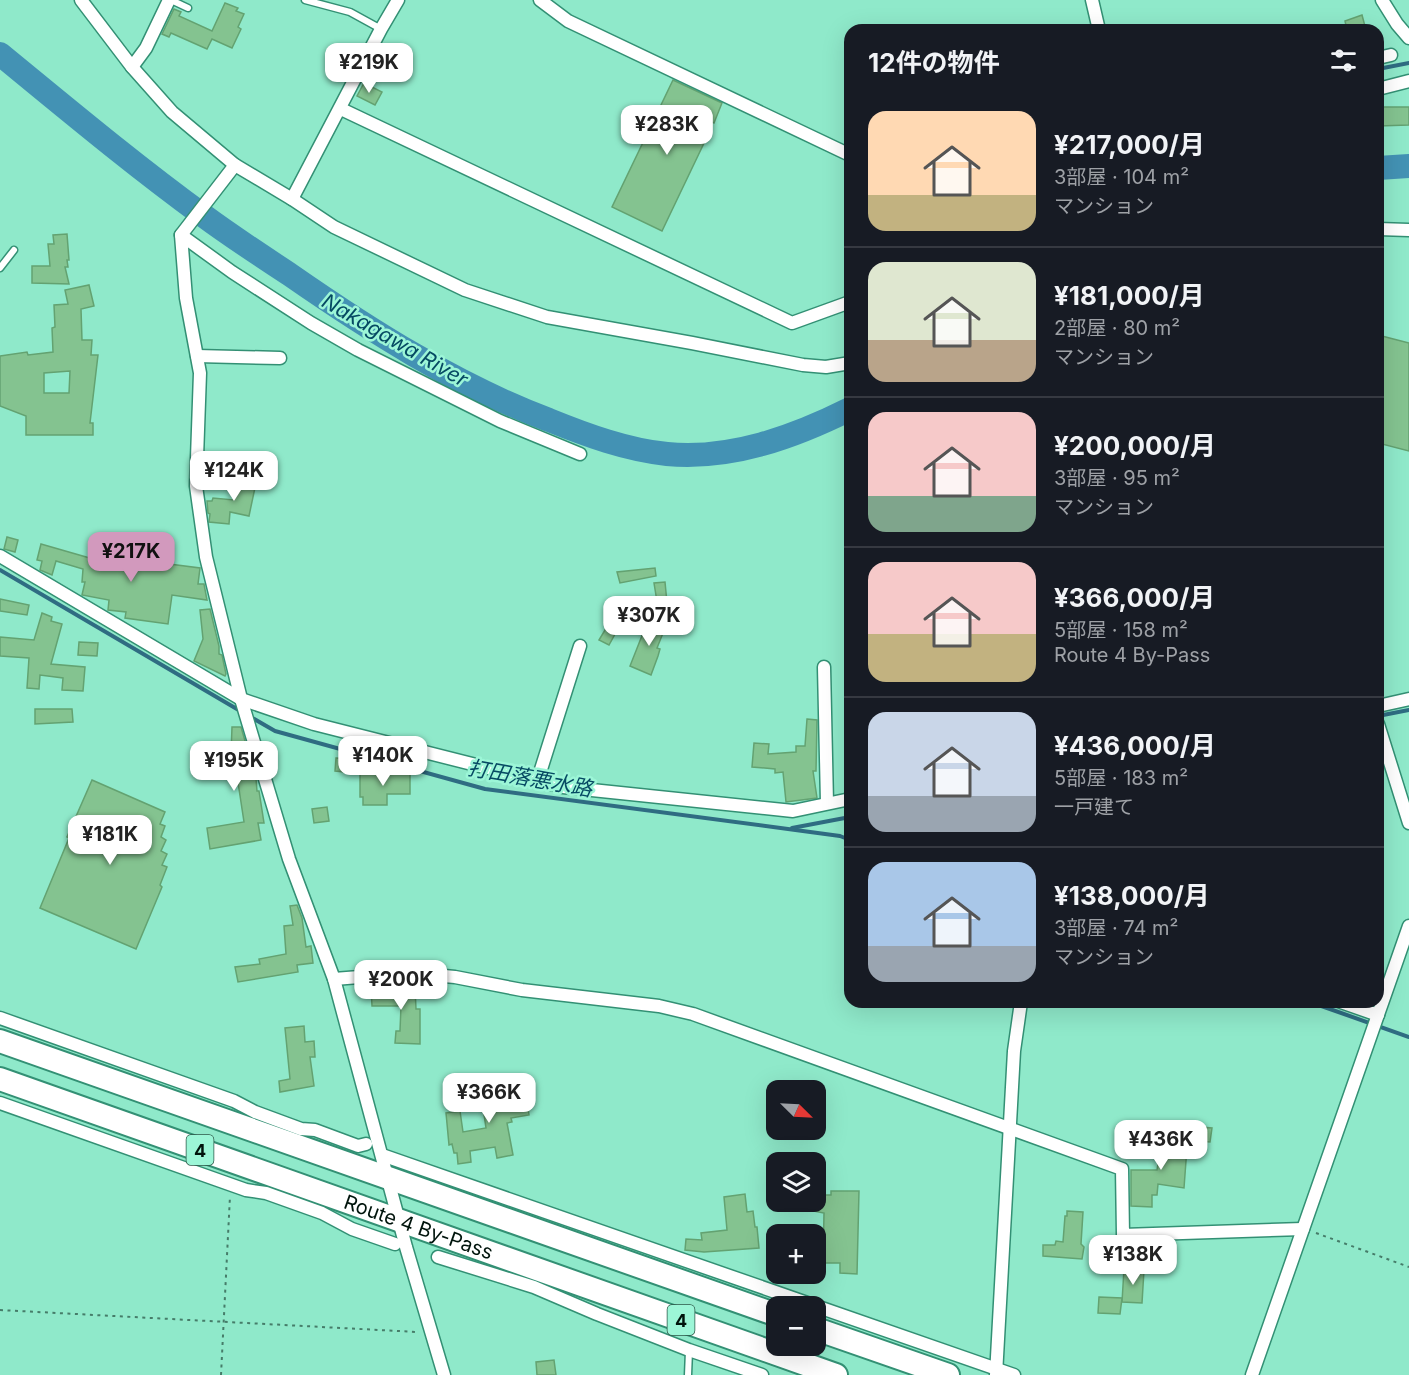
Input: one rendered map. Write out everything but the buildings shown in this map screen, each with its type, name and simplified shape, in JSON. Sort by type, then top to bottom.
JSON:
[{"type":"highway","name":"Route 4 By-Pass","points":[[0,1041],[278,1129],[388,1179],[766,1311]]},
{"type":"highway","name":"Route 4 By-Pass","points":[[0,1079],[298,1195],[399,1221],[523,1273],[836,1375]]},
{"type":"highway","points":[[826,1332],[948,1375]]},
{"type":"street","points":[[81,0],[132,67],[172,112],[235,165],[334,227],[465,290],[547,317],[804,365],[826,367],[844,364]]},
{"type":"street","points":[[132,67],[146,48],[170,0]]},
{"type":"street","points":[[292,199],[341,109],[381,28],[398,0]]},
{"type":"street","points":[[540,0],[568,21],[844,152]]},
{"type":"street","points":[[1092,0],[1098,24]]},
{"type":"street","points":[[1382,0],[1409,38]]},
{"type":"street","points":[[1384,87],[1409,81]]},
{"type":"street","points":[[341,109],[792,323],[844,304]]},
{"type":"street","points":[[235,165],[181,235],[186,298],[200,373],[196,486],[206,557],[241,699],[289,859],[334,979],[399,1221],[444,1375]]},
{"type":"street","points":[[1384,229],[1409,230]]},
{"type":"street","points":[[181,235],[282,304],[358,350],[500,421],[580,454]]},
{"type":"street","points":[[197,356],[280,358]]},
{"type":"street","points":[[0,556],[241,699],[314,724],[563,787],[793,811],[844,800]]},
{"type":"street","points":[[537,782],[580,646]]},
{"type":"street","points":[[824,667],[827,803]]},
{"type":"street","points":[[1384,705],[1409,699]]},
{"type":"street","points":[[1384,743],[1409,823]]},
{"type":"street","points":[[1384,998],[1409,926]]},
{"type":"street","points":[[334,979],[410,973],[455,977],[522,990],[659,1006],[693,1014],[1122,1169],[1123,1236],[1303,1229]]},
{"type":"street","points":[[996,1372],[1014,1051],[1020,1008]]},
{"type":"street","points":[[1358,1008],[1378,1015]]},
{"type":"street","points":[[1252,1375],[1380,1008]]},
{"type":"street","points":[[0,1018],[234,1101],[255,1112],[278,1129],[315,1130],[358,1146],[366,1144]]},
{"type":"street","points":[[0,1103],[246,1190],[298,1195],[322,1213],[352,1229],[395,1244]]},
{"type":"street","points":[[382,1155],[996,1372],[1014,1375]]},
{"type":"street","points":[[438,1257],[473,1270],[523,1273],[597,1314],[689,1350],[762,1375]]},
{"type":"lane","points":[[170,0],[188,8]]},
{"type":"lane","points":[[305,0],[350,12],[381,28]]},
{"type":"lane","points":[[0,268],[14,250]]},
{"type":"lane","points":[[688,1375],[689,1350]]},
{"type":"path","points":[[221,1375],[230,1185]]},
{"type":"path","points":[[1303,1229],[1409,1266]]},
{"type":"path","points":[[0,1310],[432,1333]]},
{"type":"waterway","name":"Nakagawa River","points":[[0,54],[126,157],[235,238],[383,336],[447,373],[514,406],[607,441],[652,452],[691,455],[738,450],[762,444],[807,429],[844,412]]},
{"type":"waterway","points":[[1384,68],[1409,63]]},
{"type":"waterway","name":"Nakagawa River","points":[[1384,168],[1409,166]]},
{"type":"waterway","name":"打田落悪水路","points":[[0,570],[242,712]]},
{"type":"waterway","points":[[1384,715],[1409,710]]},
{"type":"waterway","name":"打田落悪水路","points":[[249,716],[275,731],[485,789],[844,838]]},
{"type":"waterway","points":[[792,828],[844,818]]},
{"type":"waterway","name":"打田落悪水路","points":[[1327,1008],[1409,1037]]}]
